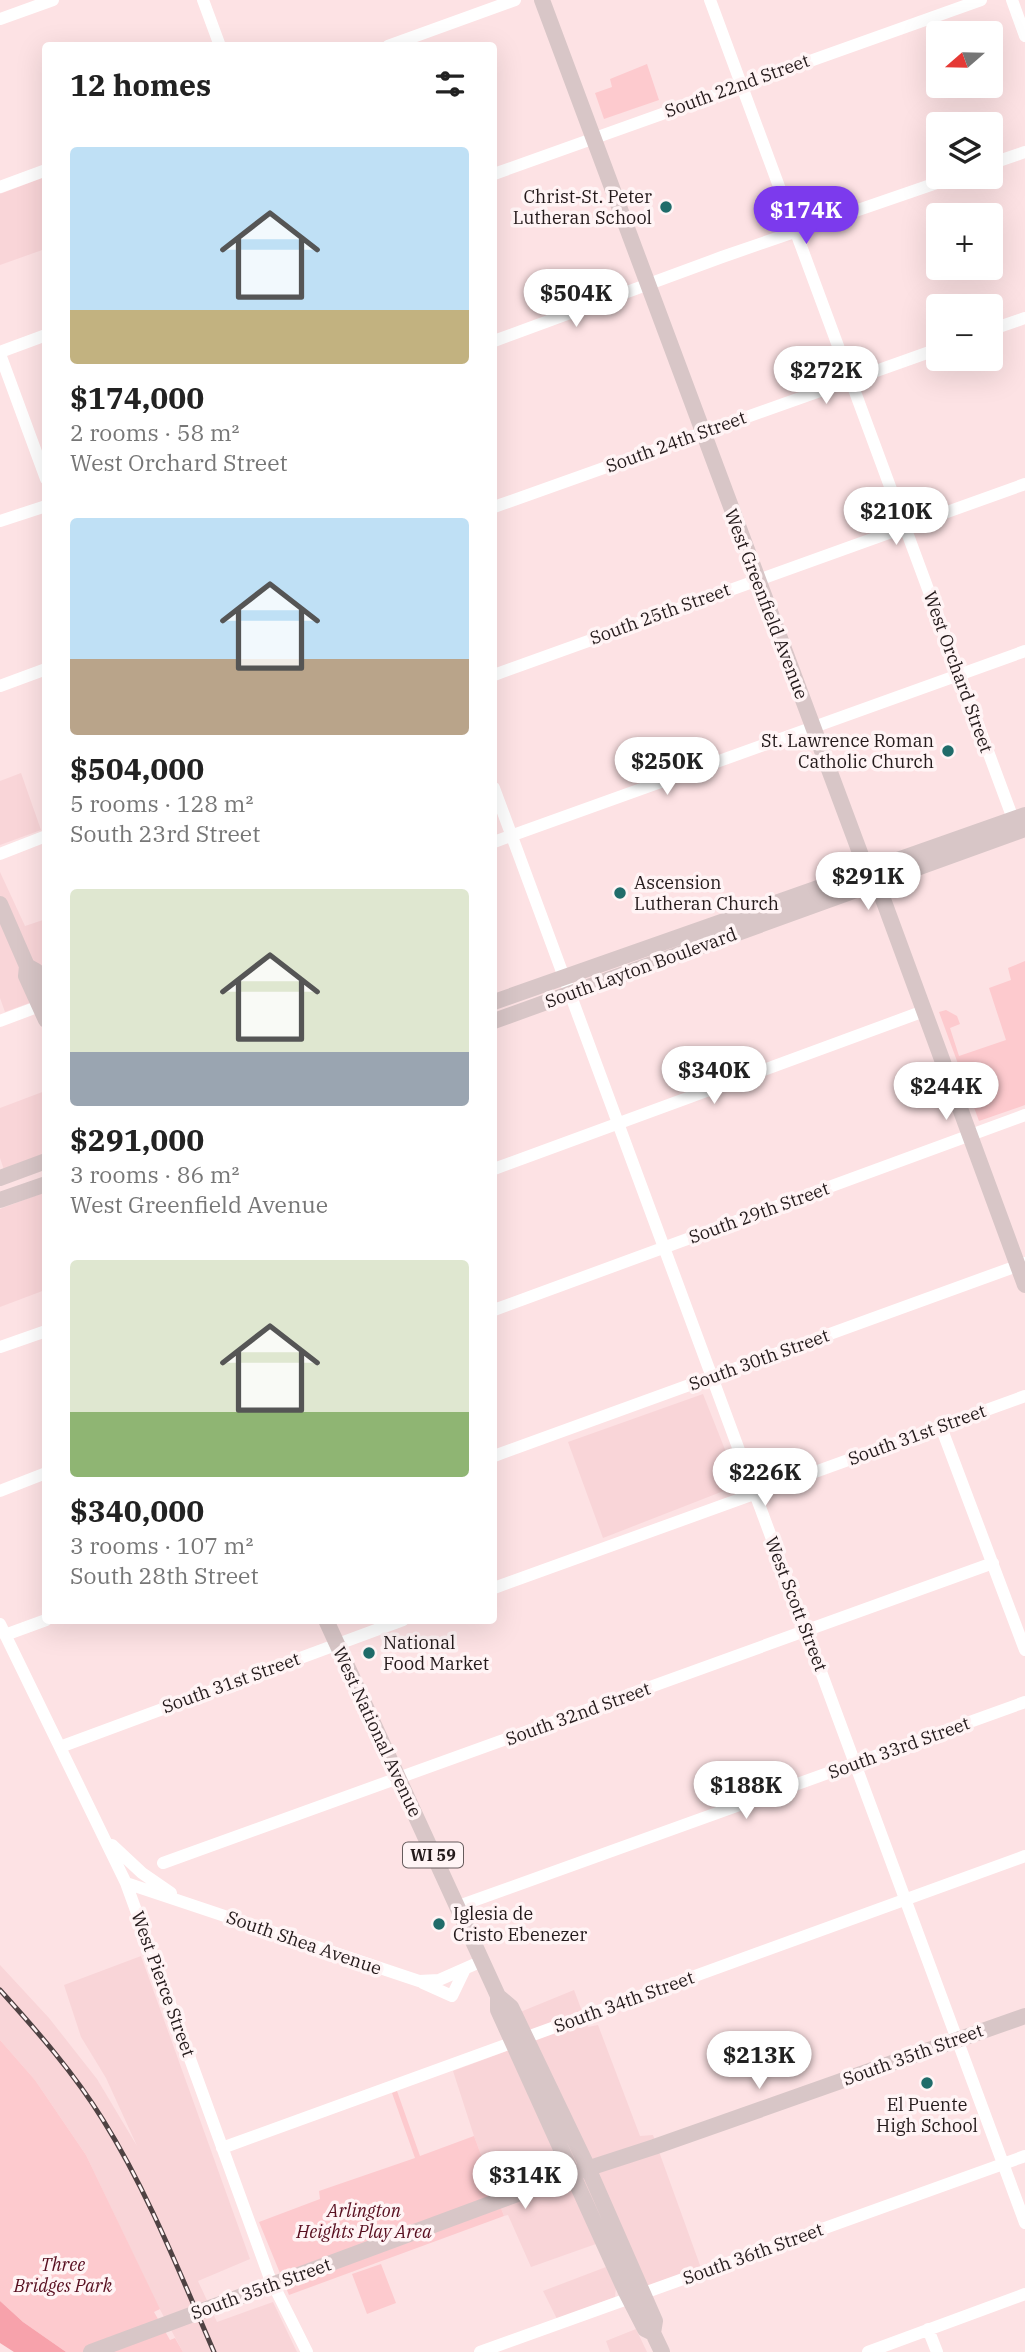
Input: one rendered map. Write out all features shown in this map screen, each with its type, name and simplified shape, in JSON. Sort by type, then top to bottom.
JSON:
[{"type":"main road","name":"West Greenfield Avenue","points":[[542,0],[756,579],[1021,1265],[1025,1285]]},
{"type":"main road","name":"South Layton Boulevard","points":[[497,1001],[563,976],[1020,824]]},
{"type":"main road","name":"South Layton Boulevard","points":[[497,1020],[570,994],[871,875]]},
{"type":"main road","points":[[0,904],[27,966],[26,976],[42,1008]]},
{"type":"main road","points":[[27,966],[36,971],[42,982]]},
{"type":"main road","points":[[0,1194],[12,1188],[6,1176],[42,1162]]},
{"type":"main road","points":[[0,1200],[42,1185]]},
{"type":"main road","name":"West National Avenue","points":[[328,1624],[498,1996],[498,2010],[520,2040],[588,2168],[637,2296]]},
{"type":"main road","name":"South 35th Street","points":[[91,2352],[571,2174],[1025,2015]]},
{"type":"main road","name":"West National Avenue","points":[[520,2040],[571,2174],[637,2296],[655,2321],[653,2333],[662,2352]]},
{"type":"street","points":[[0,19],[29,4],[53,0]]},
{"type":"street","points":[[202,0],[218,42]]},
{"type":"street","points":[[399,42],[515,0]]},
{"type":"street","name":"West Orchard Street","points":[[710,0],[958,675],[1020,824]]},
{"type":"street","name":"South 22nd Street","points":[[497,173],[981,0]]},
{"type":"street","points":[[1012,0],[1025,36]]},
{"type":"street","points":[[1003,160],[1025,152]]},
{"type":"street","points":[[0,187],[42,171]]},
{"type":"street","points":[[497,340],[926,187]]},
{"type":"street","points":[[1003,326],[1025,318]]},
{"type":"street","points":[[42,337],[0,353],[42,468]]},
{"type":"street","name":"South 24th Street","points":[[497,506],[926,353]]},
{"type":"street","name":"South 25th Street","points":[[497,674],[1025,484]]},
{"type":"street","points":[[0,522],[42,507]]},
{"type":"street","points":[[497,841],[1025,651]]},
{"type":"street","points":[[0,686],[42,670]]},
{"type":"street","name":"West Scott Street","points":[[497,796],[1025,2223]]},
{"type":"street","points":[[0,854],[42,838]]},
{"type":"street","points":[[0,1021],[42,1010]]},
{"type":"street","points":[[497,1168],[924,1011]]},
{"type":"street","name":"South 29th Street","points":[[497,1309],[1025,1115]]},
{"type":"street","name":"South 30th Street","points":[[497,1455],[1021,1265]]},
{"type":"street","points":[[0,1348],[42,1332]]},
{"type":"street","name":"South 31st Street","points":[[497,1587],[1025,1396]]},
{"type":"street","points":[[942,1427],[1025,1650]]},
{"type":"street","points":[[0,1490],[42,1475]]},
{"type":"street","name":"South 32nd Street","points":[[163,1863],[993,1563]]},
{"type":"street","points":[[3,1630],[42,1621]]},
{"type":"street","name":"South 31st Street","points":[[60,1747],[392,1624]]},
{"type":"street","name":"West Pierce Street","points":[[3,1630],[127,1883],[270,2276],[307,2352]]},
{"type":"street","name":"South 33rd Street","points":[[456,1907],[1025,1702]]},
{"type":"street","points":[[104,1835],[142,1873],[186,1903]]},
{"type":"street","name":"South 34th Street","points":[[222,2148],[1025,1856]]},
{"type":"street","name":"South Shea Avenue","points":[[127,1883],[419,1981],[439,1980],[482,1961]]},
{"type":"street","points":[[419,1981],[452,1996],[465,1969]]},
{"type":"street","name":"South 36th Street","points":[[480,2352],[1025,2156]]},
{"type":"street","points":[[868,2352],[1025,2294]]},
{"type":"street","points":[[928,2329],[937,2352]]},
{"type":"shaded area","points":[[42,178],[42,250],[0,265],[0,194]]},
{"type":"shaded area","points":[[21,773],[41,830],[0,845],[0,781]]},
{"type":"shaded area","points":[[0,872],[25,926],[42,920],[42,998],[5,1012],[0,998]]},
{"type":"shaded area","points":[[42,1092],[42,1162],[6,1176],[0,1158],[0,1108]]},
{"type":"shaded area","points":[[42,1193],[42,1291],[0,1307],[0,1209]]},
{"type":"shaded area","points":[[703,1394],[739,1485],[603,1538],[568,1442]]},
{"type":"shaded area","points":[[141,1956],[250,2259],[198,2281],[217,2322],[273,2302],[297,2352],[183,2352],[157,2304],[86,2155],[35,2080],[0,2040],[0,1965],[49,2018],[97,2079],[137,2146],[106,2078],[81,2037],[64,1985]]},
{"type":"shaded area","points":[[574,1990],[588,2027],[598,2025],[640,2136],[653,2135],[701,2268],[634,2291],[610,2239],[531,2267],[508,2215],[504,2216],[453,2071],[507,2051],[496,2022]]},
{"type":"shaded area","points":[[606,2267],[616,2288],[615,2297],[557,2319],[543,2291]]},
{"type":"shaded area","points":[[0,2301],[23,2322],[66,2352],[14,2352],[0,2343]]},
{"type":"shaded area","points":[[636,2329],[647,2352],[610,2352],[606,2341]]},
{"type":"green space","points":[[647,64],[659,100],[604,119],[595,93],[612,87],[610,79]]},
{"type":"green space","points":[[1025,961],[1025,1105],[979,1121],[939,1012],[946,1010],[957,1016],[960,1024],[950,1028],[959,1056],[1006,1040],[989,988],[1011,980],[1008,968]]},
{"type":"green space","name":"Three Bridges Park","points":[[0,2040],[35,2080],[86,2155],[160,2309],[154,2312],[170,2340],[175,2338],[183,2352],[66,2352],[23,2322],[0,2301]]},
{"type":"green space","name":"Arlington Heights Play Area","points":[[397,2091],[420,2156],[474,2136],[504,2216],[289,2295],[259,2222],[320,2199],[319,2191],[415,2158],[392,2093]]},
{"type":"green space","points":[[381,2264],[396,2303],[367,2314],[352,2274]]},
{"type":"railway","points":[[0,1990],[67,2069],[119,2147],[163,2234],[214,2352]]},
{"type":"place","name":"Christ-St. Peter Lutheran School","points":[[666,207]]},
{"type":"place","name":"St. Lawrence Roman Catholic Church","points":[[948,751]]},
{"type":"place","name":"Ascension Lutheran Church","points":[[620,893]]},
{"type":"place","name":"National Food Market","points":[[369,1653]]},
{"type":"place","name":"Iglesia de Cristo Ebenezer","points":[[439,1924]]},
{"type":"place","name":"El Puente High School","points":[[927,2083]]}]
